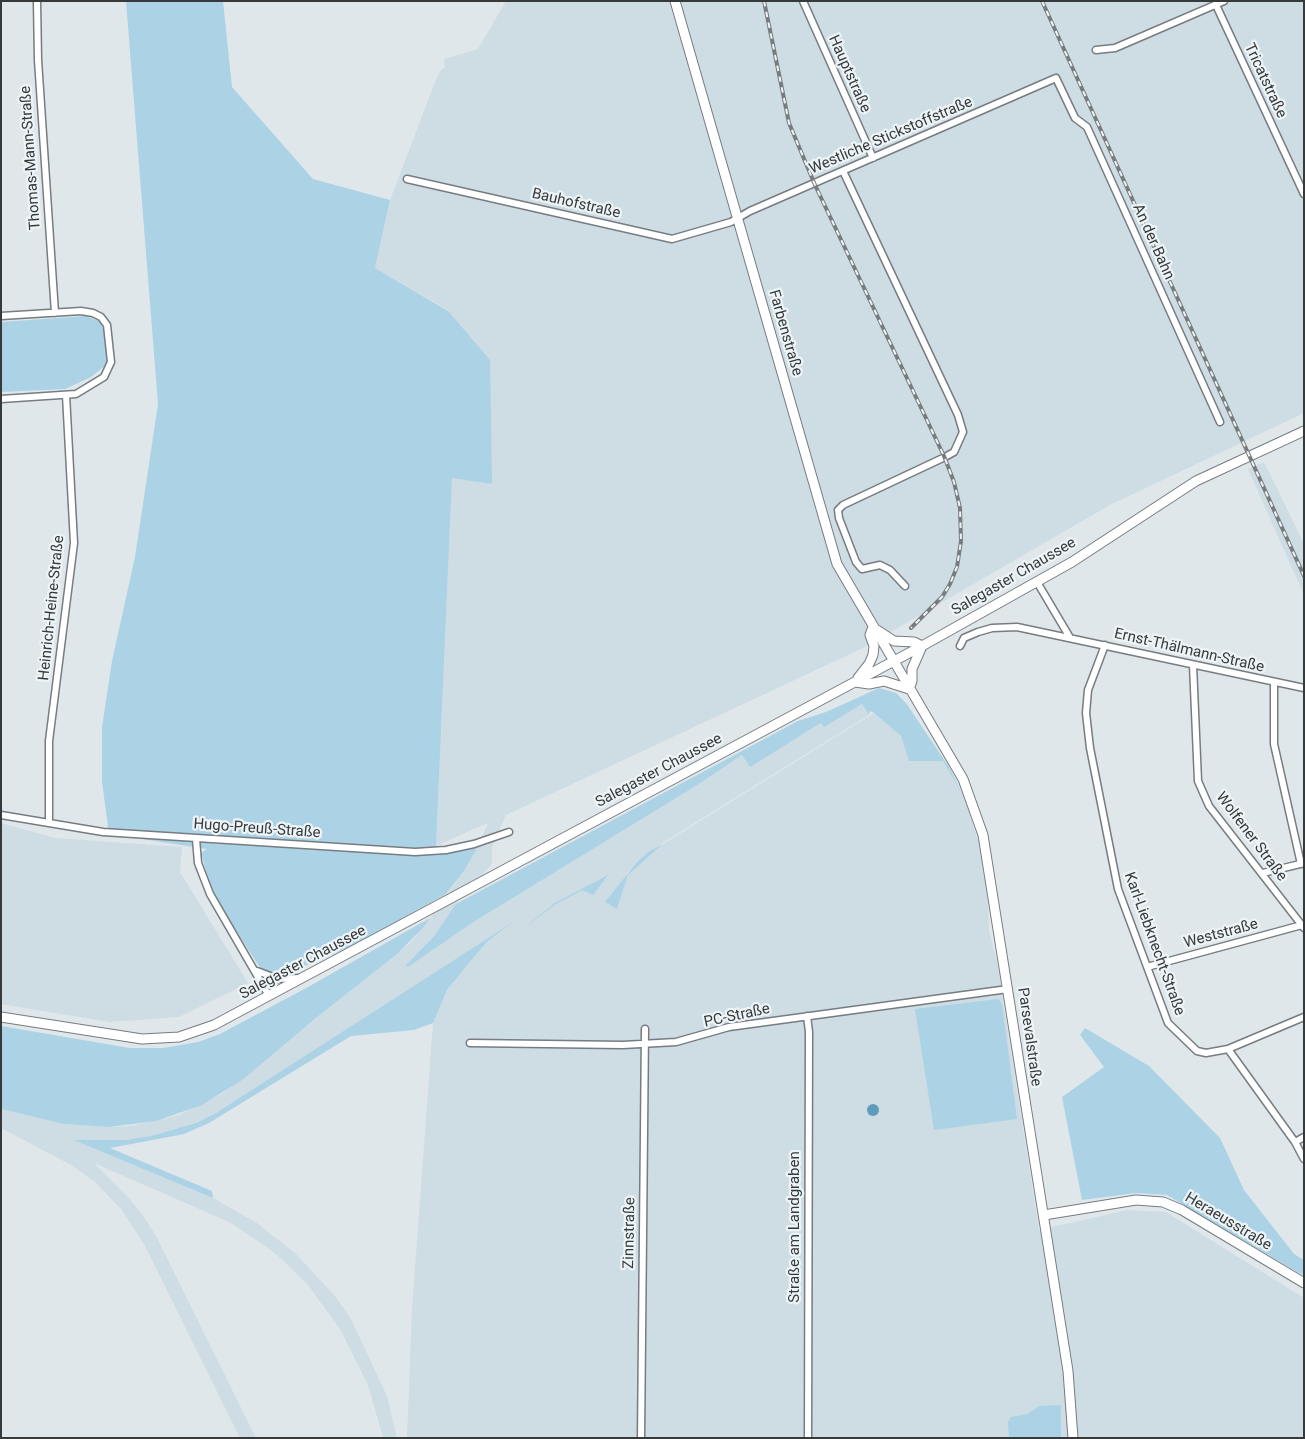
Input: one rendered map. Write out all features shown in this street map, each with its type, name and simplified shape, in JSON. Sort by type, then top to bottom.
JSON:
[{"type":"street","name":"Thomas-Mann-Straße","points":[[37,1],[38,60],[55,313]]},
{"type":"street","name":"Farbenstraße","points":[[675,1],[837,564],[893,662]]},
{"type":"street","name":"Hauptstraße","points":[[803,1],[873,158]]},
{"type":"street","points":[[1096,50],[1115,48],[1224,1]]},
{"type":"street","name":"Tricatstraße","points":[[1216,5],[1304,194]]},
{"type":"street","name":"Westliche Stickstoffstraße","points":[[738,219],[750,211],[1056,78]]},
{"type":"street","name":"An der Bahn","points":[[1056,78],[1074,118],[1087,127],[1220,422]]},
{"type":"street","points":[[843,171],[958,415],[964,432],[954,452],[842,505],[838,510],[856,562],[862,569],[880,565],[890,570],[905,586]]},
{"type":"street","name":"Bauhofstraße","points":[[407,179],[667,239],[690,235],[738,219]]},
{"type":"street","points":[[1,316],[93,313],[101,317],[107,324],[110,337],[111,362],[104,377],[76,394],[1,399]]},
{"type":"street","name":"Heinrich-Heine-Straße","points":[[49,824],[49,741],[74,543],[66,395]]},
{"type":"street","name":"Salegaster Chaussee","points":[[1,1017],[121,1037],[163,1039],[204,1030],[369,944],[922,646],[1072,562],[1188,485],[1304,431]]},
{"type":"street","points":[[1037,582],[1069,636]]},
{"type":"street","points":[[873,627],[889,639],[906,643],[914,642],[922,646],[912,669],[912,681],[909,689],[884,680],[869,684],[855,682],[872,659],[874,650],[870,634],[873,627]]},
{"type":"street","name":"Ernst-Thälmann-Straße","points":[[960,646],[964,638],[978,632],[1004,627],[1024,628],[1069,636],[1274,683],[1304,688]]},
{"type":"street","name":"Karl-Liebknecht-Straße","points":[[1105,645],[1088,690],[1086,722],[1118,889],[1168,1023],[1197,1051],[1206,1053],[1228,1049],[1304,1017]]},
{"type":"street","name":"Parsevalstraße","points":[[893,662],[963,779],[978,815],[988,854],[1071,1387],[1074,1438]]},
{"type":"street","name":"Wolfener Straße","points":[[1193,665],[1198,782],[1209,806],[1303,926]]},
{"type":"street","points":[[1263,873],[1302,864],[1274,744],[1274,683]]},
{"type":"street","name":"Hugo-Preuß-Straße","points":[[1,815],[104,832],[415,852],[464,846],[509,832]]},
{"type":"street","points":[[196,839],[198,863],[210,894],[222,918],[256,970],[269,996]]},
{"type":"street","name":"Weststraße","points":[[1147,968],[1303,926]]},
{"type":"street","points":[[256,970],[278,980],[301,978]]},
{"type":"street","name":"PC-Straße","points":[[470,1043],[645,1045],[676,1042],[729,1027],[1008,989]]},
{"type":"street","name":"Straße am Landgraben","points":[[807,1016],[809,1032],[808,1438]]},
{"type":"street","name":"Zinnstraße","points":[[641,1438],[645,1029]]},
{"type":"street","points":[[1228,1049],[1295,1142],[1304,1158]]},
{"type":"street","points":[[1295,1142],[1304,1137]]},
{"type":"street","name":"Heraeusstraße","points":[[1044,1215],[1136,1200],[1163,1202],[1182,1210],[1304,1283]]},
{"type":"shaded area","points":[[126,1],[223,1],[232,87],[313,179],[390,200],[375,268],[448,311],[490,360],[492,484],[452,478],[436,846],[439,852],[477,848],[464,871],[446,894],[352,946],[281,976],[267,972],[259,966],[227,917],[215,895],[206,871],[201,853],[207,849],[109,834],[102,782],[102,727],[112,661],[135,557],[158,404]]},
{"type":"shaded area","points":[[506,1],[1304,1],[1304,413],[1110,505],[863,648],[506,815],[492,847],[492,864],[456,904],[434,936],[406,965],[408,967],[472,923],[699,784],[742,755],[750,766],[822,723],[824,726],[862,704],[869,715],[651,850],[626,874],[617,909],[628,875],[663,844],[874,713],[901,736],[909,760],[943,761],[964,797],[979,843],[988,901],[989,931],[997,962],[1039,1230],[1127,1210],[1166,1212],[1304,1298],[1304,1438],[407,1438],[412,1309],[433,1023],[447,990],[488,941],[515,922],[216,1113],[196,1123],[151,1136],[126,1140],[77,1140],[213,1198],[257,1223],[295,1253],[335,1296],[351,1319],[387,1396],[397,1438],[383,1438],[368,1385],[340,1329],[308,1285],[289,1266],[271,1250],[231,1223],[94,1163],[128,1197],[156,1236],[256,1438],[240,1438],[145,1246],[122,1210],[94,1181],[71,1165],[1,1128],[1,1109],[64,1124],[109,1127],[132,1126],[179,1115],[222,1094],[410,943],[464,871],[482,837],[488,823],[436,846],[452,477],[491,484],[448,310],[375,268],[390,200],[435,82],[440,71],[445,67],[444,59],[478,49]]},
{"type":"shaded area","points":[[86,316],[99,321],[105,332],[107,364],[91,377],[65,389],[1,392],[1,322]]},
{"type":"shaded area","points":[[1264,462],[1304,544],[1304,595],[1248,469]]},
{"type":"shaded area","points":[[879,688],[896,693],[906,703],[949,767],[964,797],[943,761],[909,761],[901,736],[874,713],[870,711],[869,715],[862,704],[824,727],[821,723],[750,767],[742,755],[699,784],[472,923],[408,967],[406,965],[434,936],[456,904],[798,721],[826,712]]},
{"type":"shaded area","points":[[1,823],[55,838],[182,847],[180,872],[248,983],[179,1017],[110,1022],[1,1004]]},
{"type":"shaded area","points":[[663,844],[628,875],[617,909],[605,902],[638,861],[651,850]]},
{"type":"shaded area","points":[[608,875],[593,895],[582,890],[556,904],[521,930],[555,903]]},
{"type":"shaded area","points":[[430,918],[423,928],[397,954],[242,1080],[202,1105],[156,1121],[109,1127],[64,1124],[1,1109],[1,1026],[130,1048],[163,1048],[198,1042],[220,1034],[308,987]]},
{"type":"shaded area","points":[[515,921],[488,941],[447,990],[433,1023],[414,1030],[351,1036],[209,1123],[184,1134],[110,1148],[212,1191],[213,1198],[74,1140],[126,1140],[151,1136],[196,1123],[216,1113]]},
{"type":"shaded area","points":[[998,999],[1002,1004],[1017,1119],[934,1130],[915,1009]]},
{"type":"shaded area","points":[[1085,1028],[1149,1066],[1220,1138],[1244,1190],[1294,1254],[1304,1260],[1304,1276],[1167,1195],[1136,1193],[1082,1200],[1062,1097],[1104,1067],[1080,1035]]},
{"type":"shaded area","points":[[875,1104],[878,1105],[878,1115],[871,1116],[868,1115],[867,1108],[868,1105]]},
{"type":"shaded area","points":[[1061,1405],[1061,1438],[1009,1438],[1008,1422],[1011,1417],[1028,1414],[1039,1406]]},
{"type":"railway","points":[[764,1],[789,123],[815,185],[944,456],[954,482],[960,508],[961,541],[957,567],[942,597],[911,628]]},
{"type":"railway","points":[[1042,1],[1304,576]]}]
